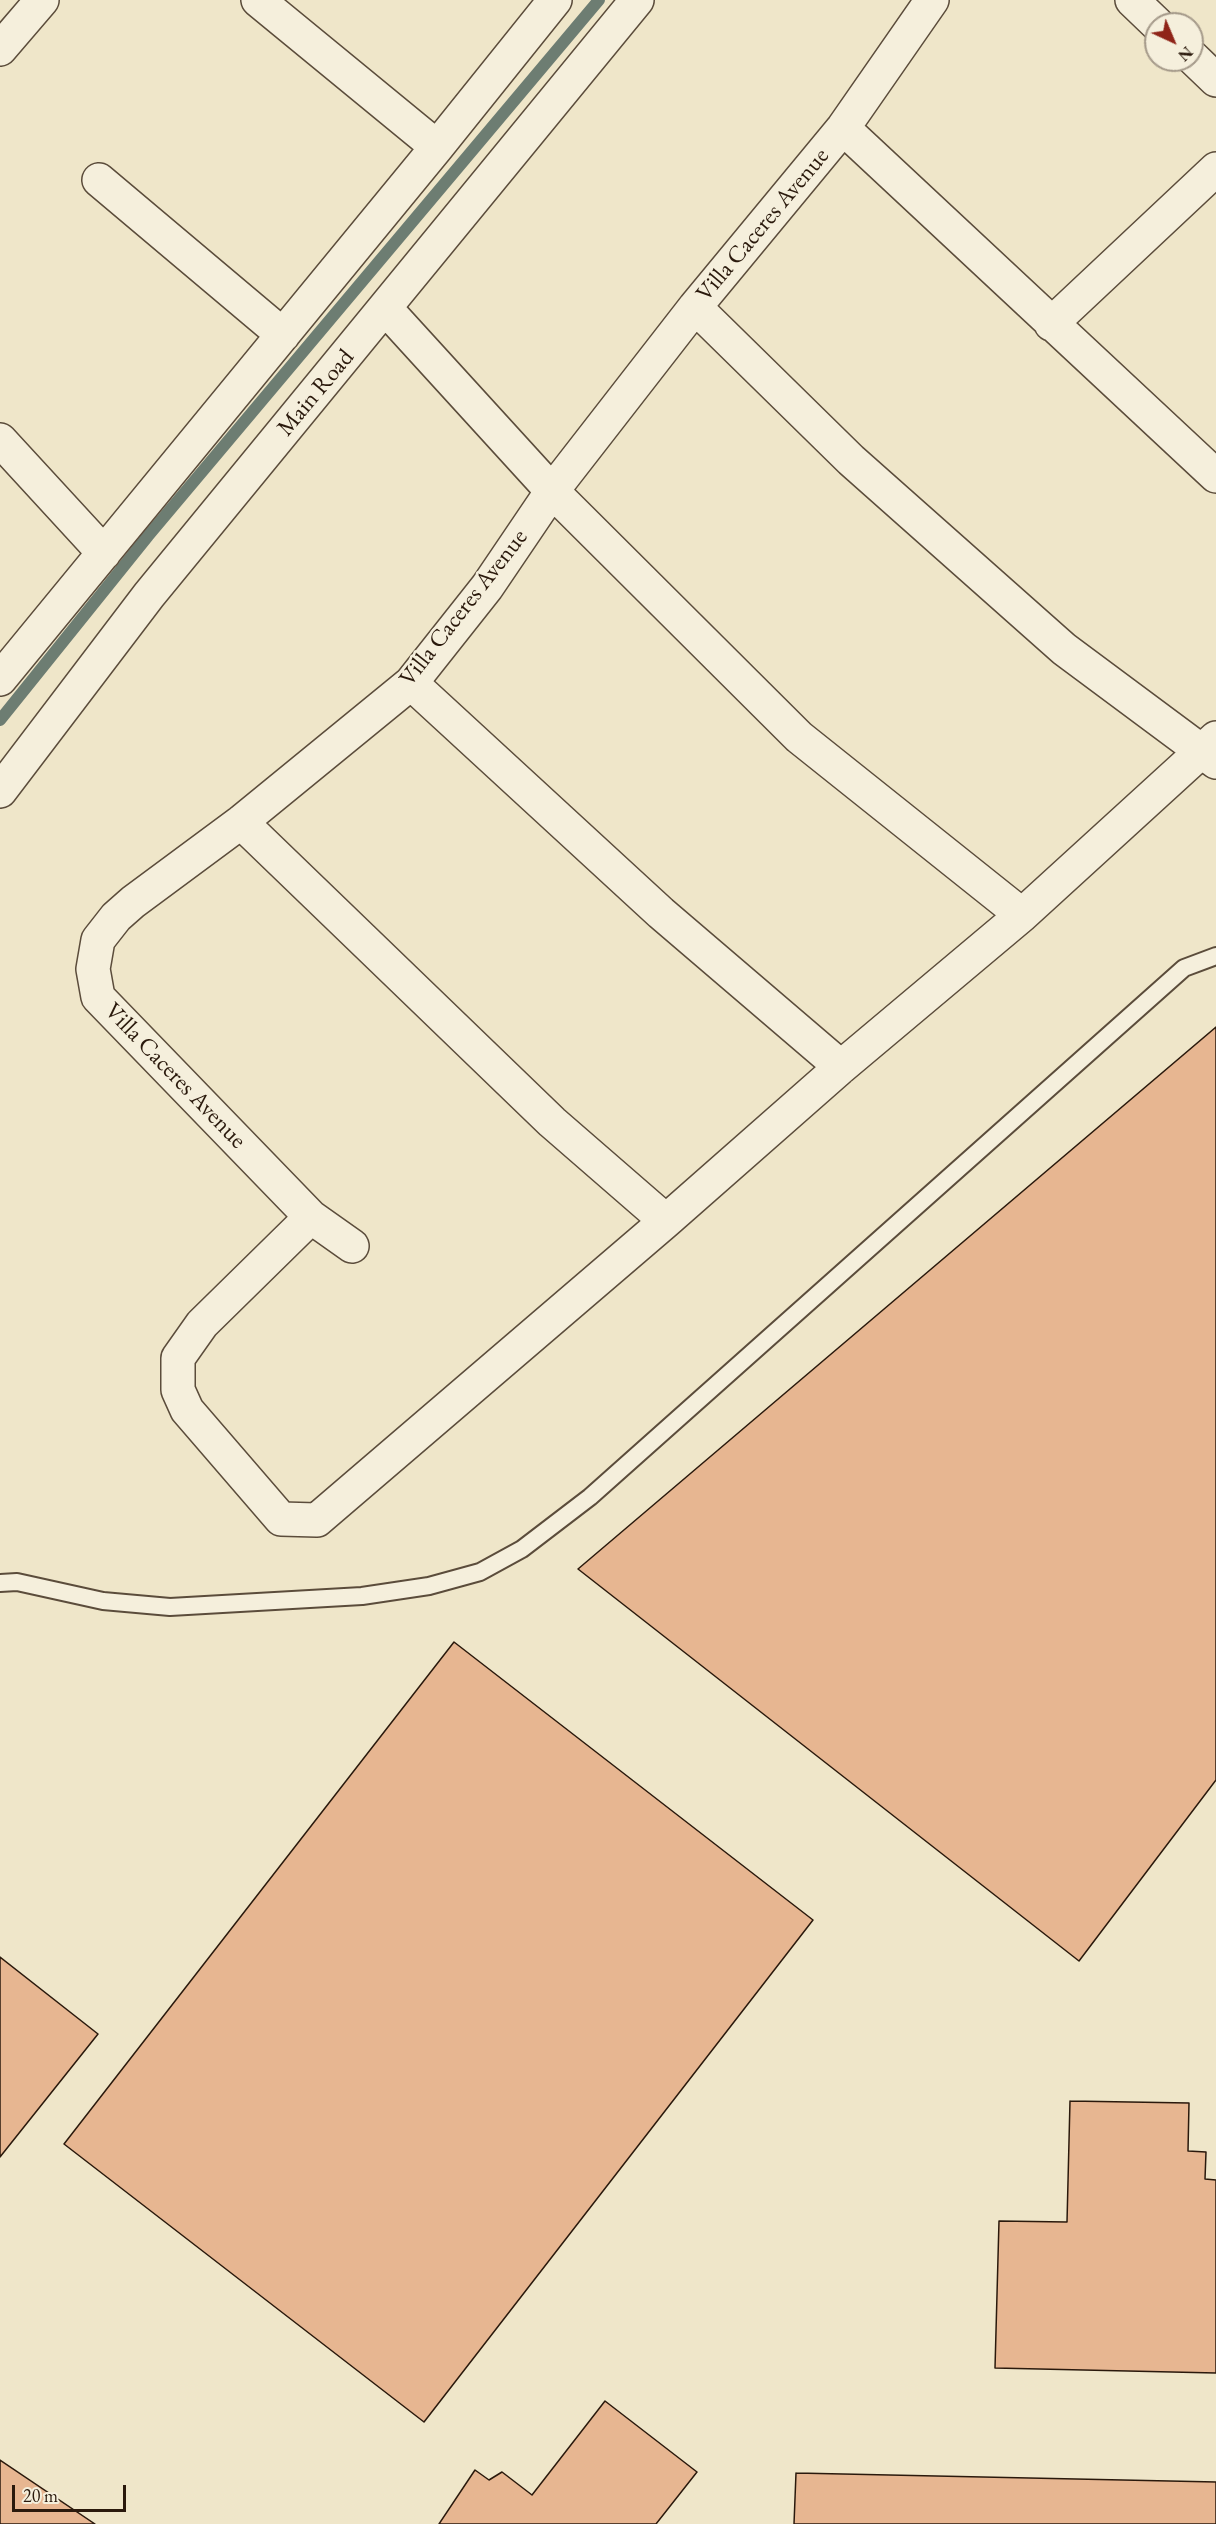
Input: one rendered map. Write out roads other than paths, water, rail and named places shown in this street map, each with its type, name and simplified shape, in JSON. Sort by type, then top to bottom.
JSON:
[{"type":"street","points":[[0,49],[42,0]]},
{"type":"street","points":[[258,0],[437,147]]},
{"type":"street","points":[[0,679],[555,0]]},
{"type":"street","name":"Main Road","points":[[0,791],[149,595],[386,309],[637,0]]},
{"type":"street","name":"Villa Caceres Avenue","points":[[352,1246],[311,1217],[98,997],[93,969],[98,940],[116,917],[241,822],[411,683],[487,587],[552,491],[695,307],[843,128],[932,0]]},
{"type":"street","points":[[1132,0],[1144,12]]},
{"type":"street","points":[[1204,68],[1216,80]]},
{"type":"street","points":[[843,128],[1216,476]]},
{"type":"street","points":[[1051,324],[1216,169]]},
{"type":"street","points":[[99,180],[283,335]]},
{"type":"street","points":[[311,1217],[202,1324],[178,1358],[178,1390],[188,1410],[281,1519],[317,1520],[1211,750],[1064,649],[851,460],[695,307]]},
{"type":"street","points":[[386,309],[552,491],[798,737],[1022,915]]},
{"type":"street","points":[[0,440],[104,553]]},
{"type":"street","points":[[411,683],[661,913],[841,1067]]},
{"type":"street","points":[[241,822],[552,1122],[666,1221]]},
{"type":"lane","points":[[0,1583],[17,1582],[103,1601],[170,1607],[362,1596],[429,1586],[480,1572],[522,1550],[590,1497],[1184,968],[1216,956]]},
{"type":"waterway","points":[[0,720],[148,536],[599,0]]}]
